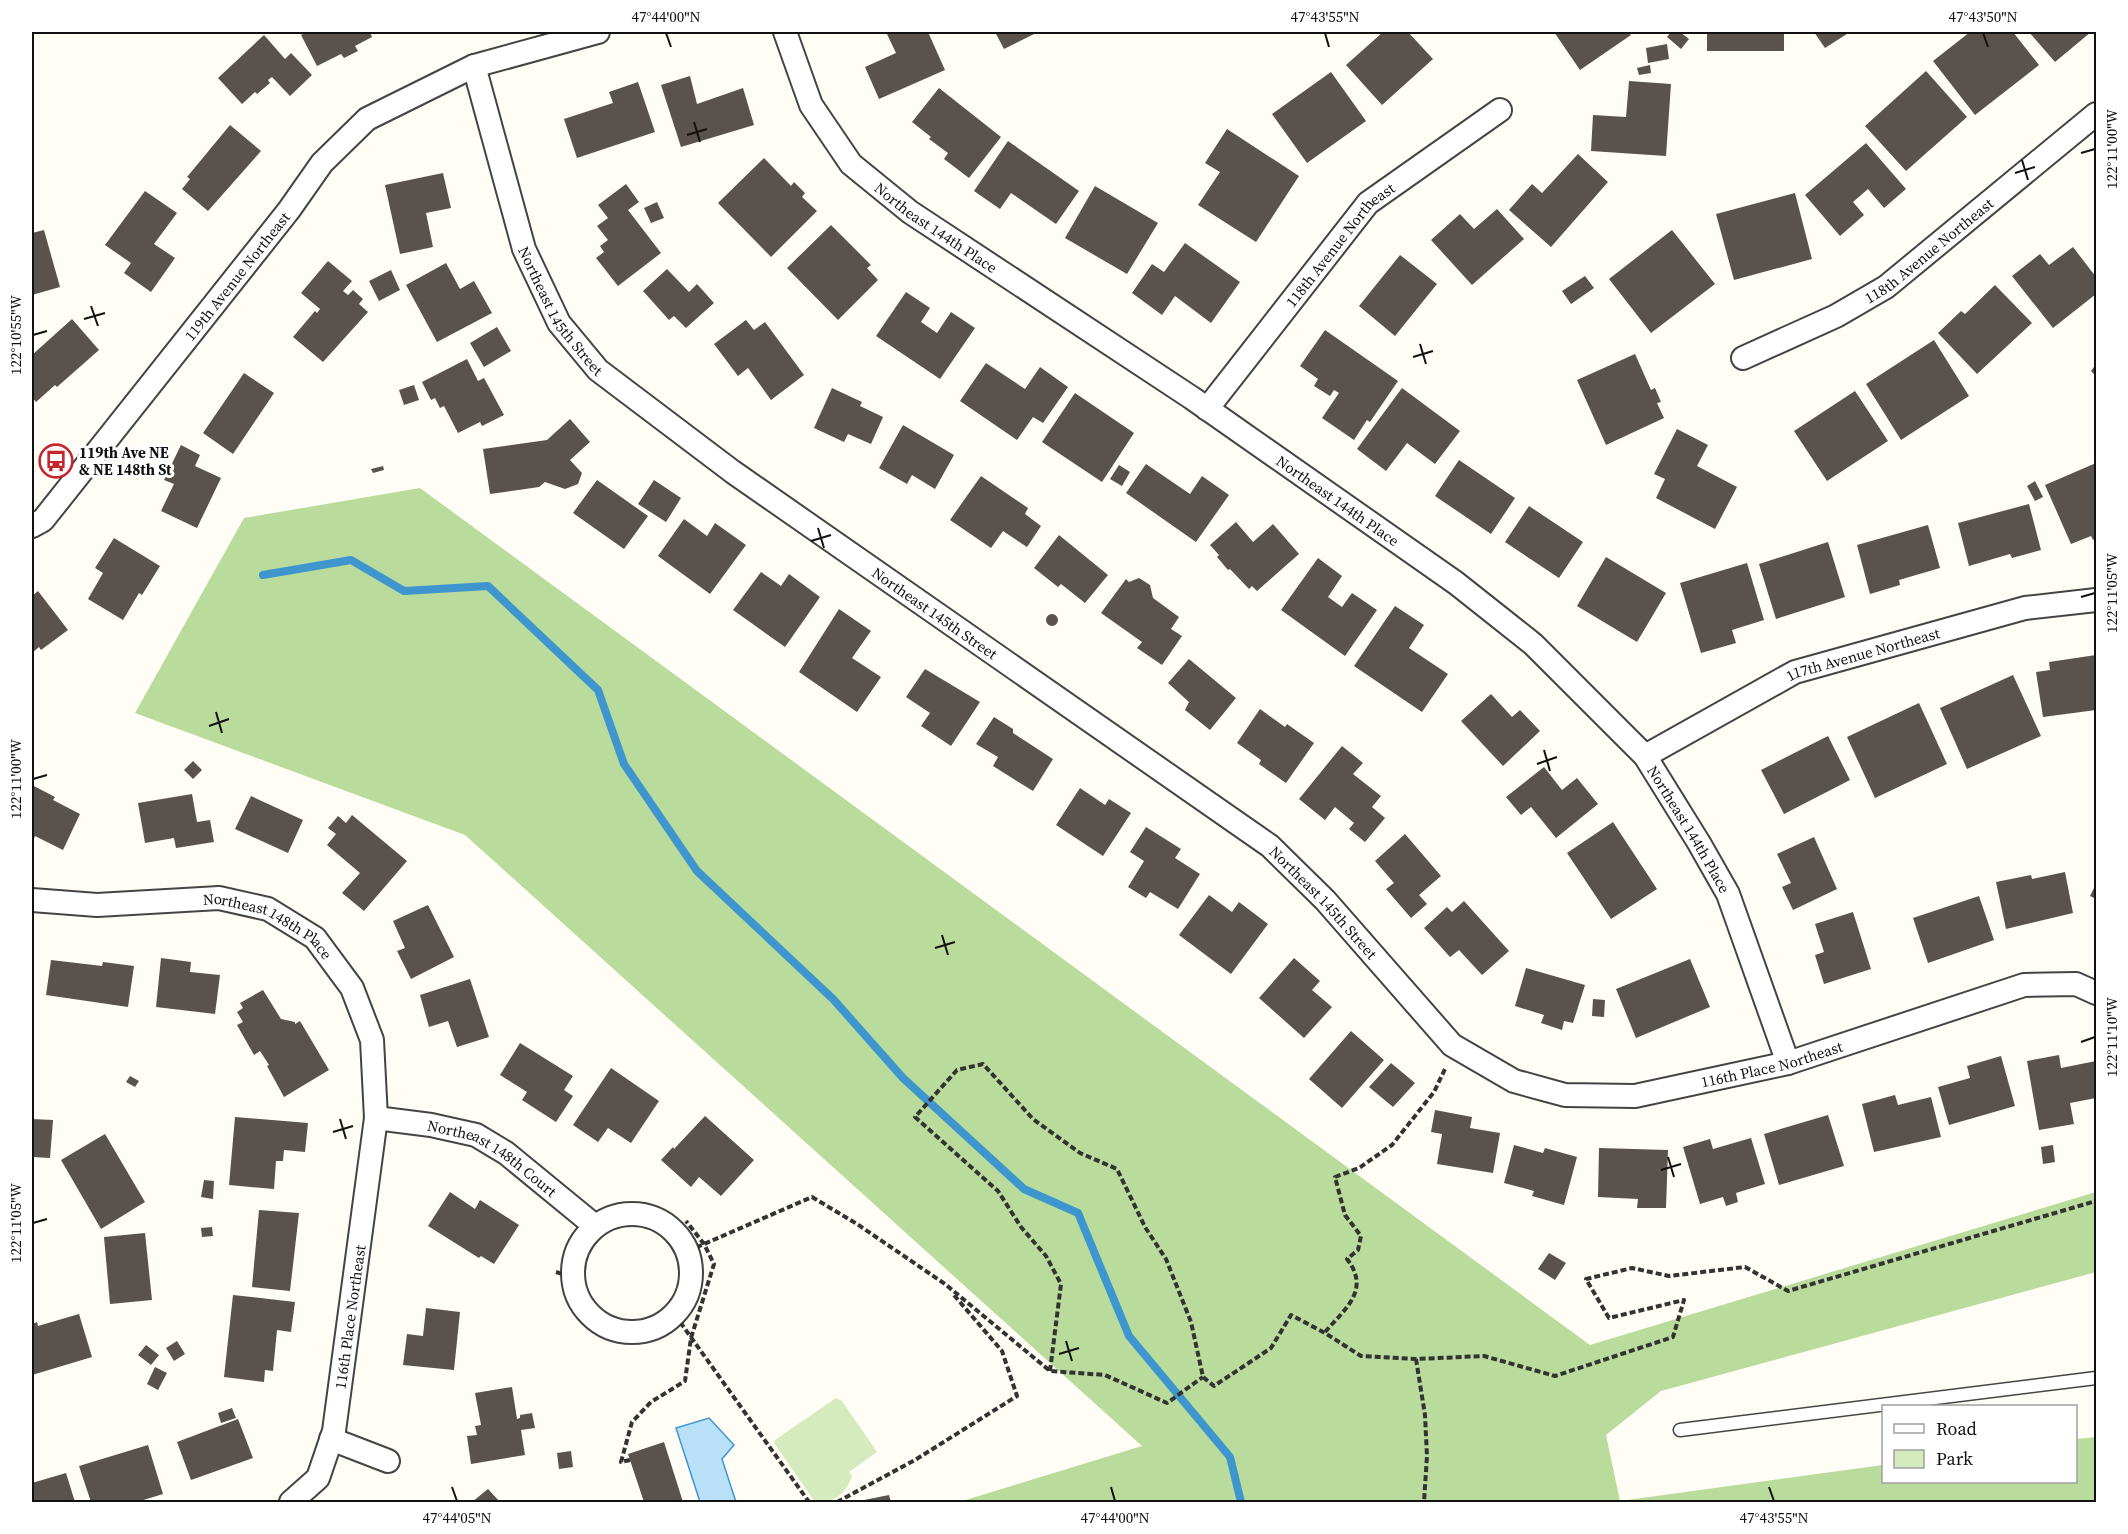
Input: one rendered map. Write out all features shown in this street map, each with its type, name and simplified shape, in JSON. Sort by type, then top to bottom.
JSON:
[{"type":"street","name":"119th Avenue Northeast","points":[[32,526],[43,520],[289,210],[322,163],[367,120],[474,66],[598,32]]},
{"type":"street","name":"Northeast 144th Place","points":[[785,32],[811,105],[851,164],[910,212],[1207,408],[1456,583],[1533,644],[1645,756],[1728,894],[1788,1063]]},
{"type":"street","name":"Northeast 145th Street","points":[[474,66],[524,249],[559,323],[598,370],[732,472],[1270,846],[1325,900],[1452,1045],[1514,1081]]},
{"type":"street","name":"118th Avenue Northeast","points":[[1207,408],[1368,203],[1500,110]]},
{"type":"street","name":"118th Avenue Northeast","points":[[1743,358],[1836,316],[1886,287],[2097,114]]},
{"type":"street","name":"117th Avenue Northeast","points":[[1645,756],[1796,672],[2025,608],[2097,600]]},
{"type":"street","name":"Northeast 148th Place","points":[[32,900],[97,905],[219,898],[268,909],[315,938],[352,988],[372,1040],[376,1118]]},
{"type":"street","name":"116th Place Northeast","points":[[1514,1081],[1565,1095],[1635,1096],[1788,1063],[2024,985],[2076,984],[2097,993]]},
{"type":"street","name":"116th Place Northeast","points":[[291,1503],[318,1478],[331,1439],[341,1385],[376,1118]]},
{"type":"street","name":"Northeast 148th Court","points":[[376,1118],[431,1125],[476,1135],[506,1153],[595,1226]]},
{"type":"street","points":[[622,1214],[647,1215],[675,1231],[696,1248],[690,1256],[692,1285],[680,1311],[657,1329],[628,1334],[601,1326],[583,1307],[564,1274],[577,1248],[595,1226],[622,1214]]},
{"type":"street","points":[[331,1439],[388,1461]]},
{"type":"lane","points":[[1680,1430],[2097,1378]]},
{"type":"path","points":[[1050,1371],[1061,1284],[1046,1256],[1022,1227],[998,1191],[915,1117],[957,1070],[983,1064],[1033,1119],[1080,1153],[1117,1169],[1145,1227],[1166,1259],[1191,1322],[1203,1377],[1214,1386],[1271,1348],[1291,1315],[1361,1356],[1416,1359],[1484,1356],[1556,1376],[1673,1337],[1684,1300],[1609,1318],[1586,1279],[1632,1268],[1669,1276],[1745,1267],[1788,1291],[2097,1201]]},
{"type":"path","points":[[1324,1333],[1351,1303],[1358,1287],[1354,1268],[1347,1259],[1358,1250],[1361,1236],[1346,1215],[1335,1177],[1359,1168],[1392,1145],[1434,1092],[1449,1064]]},
{"type":"path","points":[[696,1248],[812,1197],[945,1284],[1050,1371],[1105,1375],[1167,1403],[1203,1377]]},
{"type":"path","points":[[630,1460],[621,1462],[632,1422],[651,1402],[684,1380],[691,1338],[714,1264],[696,1248],[686,1221]]},
{"type":"path","points":[[837,1503],[915,1460],[1017,1396],[1002,1351],[945,1284]]},
{"type":"path","points":[[675,1315],[809,1503]]},
{"type":"path","points":[[1416,1359],[1425,1415],[1427,1456],[1424,1503]]},
{"type":"green space","points":[[420,488],[1590,1345],[2096,1192],[2096,1272],[1661,1391],[1606,1435],[1620,1501],[1882,1465],[1882,1483],[2077,1483],[2077,1439],[2096,1437],[2096,1502],[959,1502],[1142,1446],[465,835],[135,713],[244,518]]},
{"type":"green space","points":[[836,1398],[842,1401],[877,1452],[849,1472],[852,1476],[843,1492],[828,1501],[815,1502],[774,1443],[775,1440]]},
{"type":"water","points":[[709,1418],[734,1445],[722,1459],[736,1502],[700,1502],[676,1428]]},
{"type":"building","points":[[307,32],[370,32],[372,37],[355,46],[358,51],[344,58],[341,54],[317,66],[301,35]]},
{"type":"building","points":[[886,32],[928,32],[945,70],[879,99],[865,67],[896,53]]},
{"type":"building","points":[[995,32],[1038,32],[1004,49]]},
{"type":"building","points":[[1383,32],[1408,32],[1433,59],[1382,105],[1346,65]]},
{"type":"building","points":[[1554,32],[1628,32],[1631,35],[1580,70]]},
{"type":"building","points":[[1671,32],[1680,32],[1689,39],[1681,49],[1667,37]]},
{"type":"building","points":[[1707,32],[1784,32],[1784,51],[1707,51]]},
{"type":"building","points":[[1814,32],[1850,32],[1825,48]]},
{"type":"building","points":[[1970,32],[2013,32],[2039,65],[1975,115],[1933,61]]},
{"type":"building","points":[[2029,32],[2091,32],[2055,62]]},
{"type":"building","points":[[264,35],[285,59],[291,53],[312,75],[290,96],[272,77],[268,80],[270,83],[257,94],[255,92],[242,104],[218,78]]},
{"type":"building","points":[[1667,44],[1669,59],[1648,63],[1646,48]]},
{"type":"building","points":[[1650,65],[1651,73],[1639,75],[1637,68]]},
{"type":"building","points":[[1926,71],[1967,117],[1906,171],[1865,126]]},
{"type":"building","points":[[1331,72],[1366,121],[1307,163],[1272,114]]},
{"type":"building","points":[[690,76],[697,104],[743,88],[754,125],[681,147],[661,85]]},
{"type":"building","points":[[1629,81],[1671,84],[1666,156],[1591,151],[1593,115],[1626,117]]},
{"type":"building","points":[[638,82],[655,132],[577,158],[564,119],[613,103],[609,92]]},
{"type":"building","points":[[939,88],[1001,137],[969,178],[944,159],[948,153],[912,122]]},
{"type":"building","points":[[230,125],[261,151],[208,211],[182,189],[190,179],[187,177]]},
{"type":"building","points":[[1227,129],[1299,176],[1256,242],[1198,205],[1220,172],[1205,163]]},
{"type":"building","points":[[1008,141],[1079,191],[1056,224],[1011,193],[1000,209],[974,191]]},
{"type":"building","points":[[1866,143],[1906,189],[1884,208],[1868,189],[1853,202],[1864,215],[1840,236],[1805,195]]},
{"type":"building","points":[[1578,154],[1608,182],[1551,247],[1509,210],[1532,184],[1542,193]]},
{"type":"building","points":[[764,158],[791,186],[794,182],[805,193],[802,197],[817,211],[771,257],[718,203]]},
{"type":"building","points":[[443,173],[451,208],[426,213],[433,247],[400,254],[385,185]]},
{"type":"building","points":[[626,184],[639,202],[628,210],[661,253],[618,286],[596,258],[604,252],[600,246],[608,240],[597,226],[608,218],[598,205]]},
{"type":"building","points":[[1095,186],[1158,223],[1127,274],[1065,238]]},
{"type":"building","points":[[145,191],[177,213],[154,244],[175,258],[151,292],[124,273],[131,263],[105,245]]},
{"type":"building","points":[[1795,193],[1812,259],[1734,280],[1716,214]]},
{"type":"building","points":[[657,202],[664,218],[651,223],[644,208]]},
{"type":"building","points":[[1497,209],[1524,239],[1472,285],[1431,240],[1460,214],[1474,229]]},
{"type":"building","points":[[831,225],[871,265],[867,268],[878,280],[838,320],[787,268]]},
{"type":"building","points":[[44,230],[60,287],[32,295],[32,233]]},
{"type":"building","points":[[1672,230],[1715,284],[1651,333],[1609,279]]},
{"type":"building","points":[[1185,243],[1240,282],[1211,323],[1175,296],[1162,315],[1132,293],[1152,264],[1164,272]]},
{"type":"building","points":[[2073,247],[2096,277],[2096,294],[2053,328],[2012,276],[2040,254],[2049,265]]},
{"type":"building","points":[[1400,255],[1437,284],[1395,336],[1359,306]]},
{"type":"building","points":[[328,261],[352,281],[343,291],[348,295],[353,290],[363,299],[359,304],[368,312],[323,362],[293,337],[315,311],[317,313],[320,309],[301,293]]},
{"type":"building","points":[[446,263],[460,289],[474,281],[492,313],[437,342],[406,285]]},
{"type":"building","points":[[667,269],[689,292],[697,284],[714,303],[686,328],[674,316],[669,320],[643,291]]},
{"type":"building","points":[[391,270],[400,290],[379,301],[369,281]]},
{"type":"building","points":[[1585,276],[1594,288],[1571,304],[1562,291]]},
{"type":"building","points":[[1995,285],[2032,323],[1977,374],[1938,333],[1961,311],[1965,314]]},
{"type":"building","points":[[906,292],[930,308],[921,322],[937,333],[951,312],[975,328],[940,379],[876,336]]},
{"type":"building","points":[[72,319],[99,350],[36,402],[32,397],[32,363],[34,361],[32,355]]},
{"type":"building","points":[[746,320],[754,330],[765,322],[804,375],[771,400],[748,368],[738,376],[714,344]]},
{"type":"building","points":[[497,327],[511,351],[484,367],[470,343]]},
{"type":"building","points":[[1325,330],[1398,381],[1370,422],[1367,420],[1354,440],[1322,418],[1339,393],[1334,390],[1330,396],[1314,386],[1318,379],[1300,366]]},
{"type":"building","points":[[1934,340],[1969,396],[1901,440],[1866,384]]},
{"type":"building","points":[[1635,354],[1651,390],[1655,388],[1661,402],[1657,403],[1664,418],[1606,445],[1577,380]]},
{"type":"building","points":[[467,359],[478,381],[484,378],[504,415],[482,426],[480,422],[458,433],[444,406],[440,408],[435,398],[431,400],[422,382]]},
{"type":"building","points":[[986,363],[1025,389],[1040,367],[1068,387],[1043,423],[1033,417],[1017,440],[960,401]]},
{"type":"building","points":[[2096,364],[2096,376],[2091,371]]},
{"type":"building","points":[[244,373],[274,393],[233,454],[203,433]]},
{"type":"building","points":[[414,385],[419,400],[404,405],[399,390]]},
{"type":"building","points":[[832,388],[862,402],[860,406],[883,417],[871,444],[848,434],[844,442],[814,428]]},
{"type":"building","points":[[1402,388],[1460,431],[1435,464],[1407,443],[1386,471],[1357,449]]},
{"type":"building","points":[[1855,391],[1888,441],[1827,481],[1794,431]]},
{"type":"building","points":[[1075,393],[1134,433],[1102,482],[1042,442]]},
{"type":"building","points":[[570,419],[590,442],[570,460],[582,473],[578,484],[565,489],[545,482],[539,487],[490,494],[483,449],[547,440]]},
{"type":"building","points":[[903,425],[954,455],[935,489],[912,475],[907,484],[879,468]]},
{"type":"building","points":[[1677,429],[1708,445],[1697,466],[1737,487],[1715,529],[1656,498],[1665,479],[1654,474]]},
{"type":"building","points":[[181,445],[200,455],[195,466],[221,478],[197,528],[161,511],[174,484],[164,480]]},
{"type":"building","points":[[1459,460],[1515,498],[1491,534],[1435,496]]},
{"type":"building","points":[[2096,463],[2096,538],[2093,540],[2091,536],[2071,544],[2045,485]]},
{"type":"building","points":[[1146,464],[1190,494],[1202,476],[1229,495],[1196,542],[1126,493]]},
{"type":"building","points":[[1119,465],[1130,472],[1122,486],[1110,479]]},
{"type":"building","points":[[383,466],[384,470],[373,473],[371,469]]},
{"type":"building","points":[[981,476],[1028,508],[1025,514],[1041,526],[1027,547],[1003,531],[991,548],[950,520]]},
{"type":"building","points":[[597,480],[648,516],[624,549],[573,513]]},
{"type":"building","points":[[654,480],[681,498],[666,522],[638,504]]},
{"type":"building","points":[[2035,481],[2043,497],[2035,501],[2027,486]]},
{"type":"building","points":[[2029,504],[2041,550],[2012,558],[2010,554],[1969,566],[1958,523]]},
{"type":"building","points":[[1529,506],[1583,542],[1559,578],[1505,542]]},
{"type":"building","points":[[684,519],[707,536],[715,523],[746,545],[710,594],[658,556]]},
{"type":"building","points":[[1236,522],[1253,542],[1273,524],[1299,554],[1257,591],[1252,586],[1249,589],[1230,569],[1228,570],[1210,545]]},
{"type":"building","points":[[1928,525],[1940,568],[1899,580],[1900,585],[1870,594],[1857,545]]},
{"type":"building","points":[[1059,535],[1108,575],[1085,603],[1061,584],[1058,587],[1034,568]]},
{"type":"building","points":[[114,538],[160,566],[142,595],[139,593],[123,620],[88,599],[103,573],[95,568]]},
{"type":"building","points":[[1828,542],[1845,597],[1776,619],[1759,564]]},
{"type":"building","points":[[1606,557],[1666,593],[1637,642],[1577,606]]},
{"type":"building","points":[[1318,558],[1342,576],[1328,597],[1342,607],[1352,593],[1377,610],[1345,656],[1281,610]]},
{"type":"building","points":[[1747,563],[1764,620],[1732,630],[1736,643],[1701,653],[1680,583]]},
{"type":"building","points":[[761,572],[781,586],[789,574],[820,597],[785,647],[733,610]]},
{"type":"building","points":[[1139,578],[1150,585],[1153,598],[1179,617],[1171,629],[1182,636],[1162,665],[1137,648],[1142,642],[1101,613],[1126,579],[1129,582]]},
{"type":"building","points":[[38,591],[68,630],[41,650],[39,647],[32,653],[32,596]]},
{"type":"building","points":[[1395,606],[1424,625],[1409,648],[1448,674],[1422,712],[1354,666]]},
{"type":"building","points":[[839,609],[871,631],[852,658],[881,677],[857,712],[799,672]]},
{"type":"building","points":[[1054,614],[1058,620],[1054,626],[1050,626],[1046,618]]},
{"type":"building","points":[[2096,655],[2096,710],[2043,717],[2036,672],[2050,670],[2049,662]]},
{"type":"building","points":[[1189,659],[1236,698],[1210,730],[1185,710],[1189,702],[1168,683]]},
{"type":"building","points":[[925,669],[980,702],[951,746],[921,726],[930,713],[906,697]]},
{"type":"building","points":[[2013,675],[2041,736],[1967,769],[1940,708]]},
{"type":"building","points":[[1491,694],[1512,717],[1520,710],[1540,731],[1503,766],[1461,721]]},
{"type":"building","points":[[1919,703],[1947,764],[1875,798],[1847,737]]},
{"type":"building","points":[[1260,709],[1285,727],[1287,724],[1314,743],[1286,783],[1259,764],[1261,760],[1237,743]]},
{"type":"building","points":[[994,717],[1013,729],[1013,733],[1053,759],[1033,791],[993,766],[998,757],[976,744]]},
{"type":"building","points":[[1828,736],[1850,780],[1784,814],[1761,770]]},
{"type":"building","points":[[1342,746],[1363,763],[1353,774],[1381,796],[1372,807],[1385,818],[1365,842],[1349,829],[1354,823],[1335,807],[1325,820],[1299,799]]},
{"type":"building","points":[[193,761],[202,770],[193,779],[184,770]]},
{"type":"building","points":[[1544,767],[1562,790],[1577,778],[1598,804],[1556,838],[1531,807],[1521,815],[1506,797]]},
{"type":"building","points":[[32,785],[55,797],[53,800],[80,814],[63,850],[35,836],[32,844]]},
{"type":"building","points":[[1080,788],[1105,805],[1109,799],[1131,813],[1103,856],[1056,825]]},
{"type":"building","points":[[192,794],[197,822],[210,820],[214,842],[176,848],[174,838],[145,843],[138,803]]},
{"type":"building","points":[[251,796],[303,820],[288,853],[235,829]]},
{"type":"building","points":[[352,815],[407,861],[364,911],[342,893],[360,873],[327,845],[336,834],[328,828],[338,816],[346,823]]},
{"type":"building","points":[[1613,822],[1657,889],[1611,919],[1567,853]]},
{"type":"building","points":[[1146,827],[1181,849],[1175,858],[1200,874],[1178,909],[1150,892],[1146,898],[1128,887],[1144,861],[1130,852]]},
{"type":"building","points":[[1405,834],[1441,876],[1419,895],[1427,904],[1411,918],[1386,889],[1394,883],[1375,861]]},
{"type":"building","points":[[1814,837],[1837,889],[1793,910],[1782,887],[1791,883],[1777,854]]},
{"type":"building","points":[[2065,872],[2073,913],[2006,929],[1996,882],[2031,875],[2032,879]]},
{"type":"building","points":[[2096,884],[2096,899],[2090,896]]},
{"type":"building","points":[[1209,895],[1232,912],[1239,902],[1268,924],[1231,974],[1179,935]]},
{"type":"building","points":[[1979,896],[1994,940],[1928,963],[1913,918]]},
{"type":"building","points":[[1464,901],[1509,951],[1482,975],[1459,950],[1450,957],[1424,928],[1447,907],[1452,912]]},
{"type":"building","points":[[428,905],[454,957],[411,979],[397,951],[405,948],[393,921]]},
{"type":"building","points":[[1853,912],[1871,969],[1824,984],[1815,955],[1824,952],[1815,924]]},
{"type":"building","points":[[161,958],[191,962],[190,972],[220,975],[215,1014],[156,1007]]},
{"type":"building","points":[[1294,958],[1320,981],[1312,990],[1332,1007],[1304,1038],[1259,998]]},
{"type":"building","points":[[1690,959],[1710,1007],[1636,1038],[1616,989]]},
{"type":"building","points":[[51,960],[102,966],[103,962],[134,966],[128,1007],[46,995]]},
{"type":"building","points":[[1526,968],[1585,985],[1573,1023],[1564,1021],[1562,1030],[1541,1023],[1544,1015],[1515,1006]]},
{"type":"building","points":[[470,979],[489,1037],[457,1047],[448,1021],[429,1027],[420,995]]},
{"type":"building","points":[[263,990],[281,1019],[295,1022],[295,1024],[300,1021],[329,1070],[284,1097],[260,1051],[254,1055],[237,1025],[243,1022],[237,1012],[243,1008],[240,1003]]},
{"type":"building","points":[[1593,999],[1605,1000],[1604,1017],[1592,1016]]},
{"type":"building","points":[[1351,1031],[1384,1060],[1342,1108],[1309,1079]]},
{"type":"building","points":[[520,1043],[573,1076],[564,1090],[573,1096],[556,1122],[522,1100],[527,1092],[500,1075]]},
{"type":"building","points":[[2059,1055],[2061,1068],[2096,1061],[2096,1098],[2070,1103],[2074,1124],[2039,1130],[2027,1061]]},
{"type":"building","points":[[2001,1056],[2015,1106],[1949,1125],[1938,1087],[1970,1078],[1967,1066]]},
{"type":"building","points":[[1391,1063],[1415,1083],[1393,1107],[1369,1087]]},
{"type":"building","points":[[611,1068],[659,1101],[631,1143],[608,1128],[598,1142],[573,1125]]},
{"type":"building","points":[[130,1076],[139,1081],[135,1087],[126,1082]]},
{"type":"building","points":[[1895,1095],[1898,1105],[1931,1097],[1941,1137],[1874,1152],[1862,1104]]},
{"type":"building","points":[[1435,1110],[1472,1117],[1470,1128],[1500,1133],[1493,1173],[1437,1164],[1442,1134],[1431,1132]]},
{"type":"building","points":[[1828,1115],[1844,1166],[1779,1185],[1764,1134]]},
{"type":"building","points":[[705,1116],[754,1160],[721,1196],[699,1177],[691,1187],[661,1160]]},
{"type":"building","points":[[235,1117],[308,1123],[305,1152],[284,1150],[283,1161],[276,1161],[274,1189],[229,1185]]},
{"type":"building","points":[[32,1119],[53,1120],[50,1158],[32,1157]]},
{"type":"building","points":[[105,1134],[145,1202],[101,1229],[61,1160]]},
{"type":"building","points":[[1751,1138],[1765,1184],[1736,1193],[1738,1202],[1726,1206],[1723,1197],[1700,1204],[1683,1147],[1710,1139],[1713,1149]]},
{"type":"building","points":[[1514,1145],[1543,1153],[1545,1148],[1577,1157],[1564,1205],[1532,1196],[1534,1191],[1504,1183]]},
{"type":"building","points":[[2053,1145],[2055,1162],[2043,1164],[2041,1147]]},
{"type":"building","points":[[1599,1148],[1668,1150],[1666,1208],[1637,1208],[1638,1199],[1598,1197]]},
{"type":"building","points":[[204,1180],[214,1181],[213,1199],[201,1197]]},
{"type":"building","points":[[450,1192],[475,1209],[480,1200],[519,1225],[494,1264],[481,1256],[479,1258],[428,1226]]},
{"type":"building","points":[[259,1210],[299,1213],[290,1291],[252,1287]]},
{"type":"building","points":[[212,1227],[213,1236],[202,1237],[201,1228]]},
{"type":"building","points":[[145,1233],[152,1300],[110,1304],[104,1237]]},
{"type":"building","points":[[1549,1253],[1566,1263],[1555,1280],[1538,1269]]},
{"type":"building","points":[[233,1295],[295,1302],[291,1332],[277,1330],[273,1371],[265,1370],[264,1382],[224,1377]]},
{"type":"building","points":[[426,1308],[460,1312],[454,1370],[403,1365],[407,1334],[423,1336]]},
{"type":"building","points":[[79,1314],[92,1357],[32,1375],[32,1324],[37,1322],[38,1326]]},
{"type":"building","points":[[177,1341],[185,1354],[174,1361],[166,1348]]},
{"type":"building","points":[[146,1345],[159,1355],[151,1365],[138,1355]]},
{"type":"building","points":[[155,1367],[167,1373],[158,1390],[147,1384]]},
{"type":"building","points":[[512,1387],[517,1419],[520,1415],[532,1413],[535,1428],[521,1430],[525,1455],[471,1464],[467,1436],[477,1435],[475,1426],[481,1425],[475,1393]]},
{"type":"building","points":[[232,1408],[236,1418],[221,1423],[218,1413]]},
{"type":"building","points":[[238,1419],[253,1458],[191,1480],[177,1442]]},
{"type":"building","points":[[664,1442],[683,1502],[644,1502],[628,1454]]},
{"type":"building","points":[[148,1445],[163,1494],[137,1502],[91,1502],[79,1466]]},
{"type":"building","points":[[571,1451],[573,1467],[559,1469],[557,1453]]},
{"type":"building","points":[[66,1473],[75,1502],[32,1502],[32,1483]]},
{"type":"building","points":[[488,1489],[500,1502],[472,1502]]},
{"type":"building","points":[[889,1495],[891,1502],[859,1502],[859,1501]]},
{"type":"waterway","points":[[263,575],[351,560],[404,591],[488,586],[598,690],[624,764],[697,871],[833,999],[903,1078],[1024,1189],[1078,1213],[1129,1336],[1230,1457],[1241,1502]]},
{"type":"place","name":"119th Ave NE & NE 148th St","points":[[56,461]]}]
